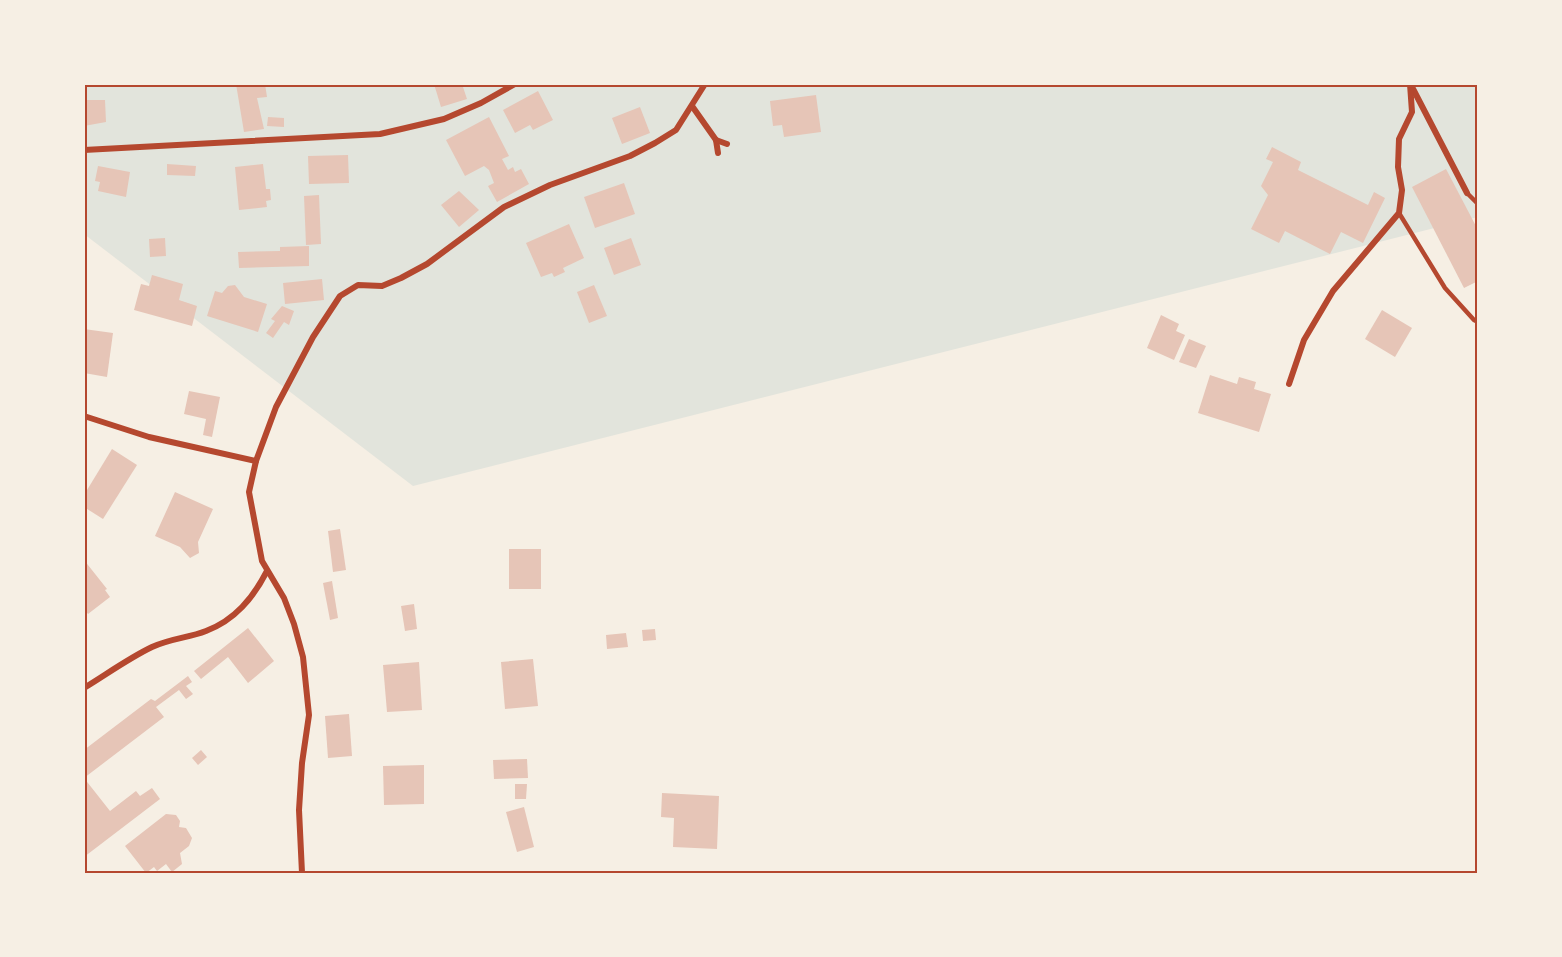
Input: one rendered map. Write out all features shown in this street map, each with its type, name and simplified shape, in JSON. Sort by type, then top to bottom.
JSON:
[{"type":"street","points":[[84,150],[380,134],[444,119],[481,103],[515,84]]},
{"type":"street","points":[[302,873],[299,810],[302,763],[309,715],[304,669],[294,624],[284,598],[261,561],[249,492],[256,461],[276,407],[313,337],[340,296],[358,285],[382,286],[401,278],[427,264],[504,207],[550,184],[630,156],[655,143],[676,130],[705,84]]},
{"type":"street","points":[[1411,84],[1467,193]]},
{"type":"street","points":[[1289,384],[1304,340],[1334,291],[1399,213],[1401,190],[1398,167],[1399,139],[1412,112],[1411,84]]},
{"type":"street","points":[[1450,84],[1461,84]]},
{"type":"street","points":[[692,106],[716,140],[718,153]]},
{"type":"street","points":[[716,140],[728,144]]},
{"type":"street","points":[[84,416],[149,437],[256,461]]},
{"type":"street","points":[[84,688],[150,648],[176,637],[205,632],[236,615],[258,591],[267,571]]},
{"type":"lane","points":[[1467,193],[1478,204]]},
{"type":"lane","points":[[1399,213],[1445,288],[1478,322]]},
{"type":"shaded area","points":[[84,84],[1478,84],[1478,217],[413,486],[84,234]]},
{"type":"building","points":[[236,84],[265,84],[267,97],[257,98],[264,129],[244,132]]},
{"type":"building","points":[[434,84],[462,84],[467,99],[441,107]]},
{"type":"building","points":[[538,91],[553,120],[533,130],[530,125],[515,133],[503,110]]},
{"type":"building","points":[[816,95],[821,132],[784,137],[782,125],[773,126],[770,101]]},
{"type":"building","points":[[84,100],[105,100],[106,122],[84,126]]},
{"type":"building","points":[[640,107],[650,133],[622,144],[612,118]]},
{"type":"building","points":[[268,117],[284,118],[284,127],[267,126]]},
{"type":"building","points":[[489,117],[509,156],[502,159],[508,170],[513,167],[515,172],[521,169],[529,184],[497,202],[488,186],[494,183],[489,170],[484,166],[465,176],[446,140]]},
{"type":"building","points":[[1272,147],[1301,162],[1298,170],[1368,205],[1374,192],[1385,198],[1363,243],[1341,232],[1330,254],[1285,231],[1279,243],[1251,229],[1268,195],[1261,186],[1273,162],[1266,159]]},
{"type":"building","points":[[348,155],[349,183],[309,184],[308,156]]},
{"type":"building","points":[[167,164],[196,166],[195,176],[167,175]]},
{"type":"building","points":[[263,164],[266,189],[270,189],[271,200],[266,201],[267,207],[239,210],[235,167]]},
{"type":"building","points":[[98,166],[130,172],[126,197],[98,191],[100,182],[95,181]]},
{"type":"building","points":[[1446,169],[1478,230],[1478,281],[1464,288],[1412,187]]},
{"type":"building","points":[[624,183],[635,214],[595,228],[584,197]]},
{"type":"building","points":[[459,191],[479,210],[459,227],[441,205]]},
{"type":"building","points":[[319,195],[321,244],[306,245],[304,196]]},
{"type":"building","points":[[569,224],[584,258],[563,268],[565,272],[554,277],[552,273],[541,277],[526,243]]},
{"type":"building","points":[[165,238],[166,256],[150,257],[149,239]]},
{"type":"building","points":[[631,238],[641,265],[614,275],[604,248]]},
{"type":"building","points":[[309,246],[309,266],[239,268],[238,252],[280,251],[280,247]]},
{"type":"building","points":[[152,275],[183,284],[179,300],[197,306],[192,326],[134,310],[141,284],[149,286]]},
{"type":"building","points":[[322,279],[324,300],[285,304],[283,283]]},
{"type":"building","points":[[235,285],[244,297],[267,304],[258,332],[207,316],[215,291],[222,293],[228,286]]},
{"type":"building","points":[[594,285],[607,316],[589,323],[577,292]]},
{"type":"building","points":[[282,306],[294,311],[289,325],[284,322],[273,338],[266,333],[275,321],[271,319]]},
{"type":"building","points":[[1382,310],[1412,328],[1395,357],[1365,339]]},
{"type":"building","points":[[1161,315],[1179,324],[1176,331],[1185,335],[1174,360],[1147,348]]},
{"type":"building","points":[[84,329],[113,333],[107,377],[84,373]]},
{"type":"building","points":[[1189,339],[1206,346],[1196,368],[1179,362]]},
{"type":"building","points":[[1210,375],[1237,384],[1239,377],[1256,382],[1254,389],[1271,394],[1259,432],[1198,413]]},
{"type":"building","points":[[189,391],[220,397],[212,437],[203,435],[206,419],[184,414]]},
{"type":"building","points":[[112,449],[137,465],[103,519],[84,507],[84,495]]},
{"type":"building","points":[[175,492],[213,509],[198,542],[199,553],[190,558],[180,547],[155,536]]},
{"type":"building","points":[[340,529],[346,570],[333,572],[328,531]]},
{"type":"building","points":[[509,549],[541,549],[541,589],[509,589]]},
{"type":"building","points":[[84,560],[107,589],[105,590],[110,597],[88,614],[84,609]]},
{"type":"building","points":[[332,581],[338,618],[330,620],[323,583]]},
{"type":"building","points":[[414,604],[417,629],[405,631],[401,606]]},
{"type":"building","points":[[248,628],[274,661],[248,683],[228,657],[201,679],[194,671]]},
{"type":"building","points":[[655,629],[656,640],[643,641],[642,630]]},
{"type":"building","points":[[626,633],[628,647],[607,649],[606,635]]},
{"type":"building","points":[[533,659],[538,706],[505,709],[501,662]]},
{"type":"building","points":[[419,662],[422,710],[387,712],[383,665]]},
{"type":"building","points":[[188,676],[192,682],[186,686],[193,694],[186,699],[179,690],[156,707],[164,717],[84,778],[84,750],[151,699],[155,701]]},
{"type":"building","points":[[349,714],[352,756],[328,758],[325,716]]},
{"type":"building","points":[[201,750],[207,757],[198,765],[192,758]]},
{"type":"building","points":[[527,759],[528,778],[494,779],[493,760]]},
{"type":"building","points":[[424,765],[424,804],[384,805],[383,766]]},
{"type":"building","points":[[84,778],[110,811],[136,791],[140,796],[152,788],[160,799],[84,857]]},
{"type":"building","points":[[515,784],[527,784],[526,799],[515,799]]},
{"type":"building","points":[[662,793],[719,796],[717,849],[673,847],[674,818],[661,817]]},
{"type":"building","points":[[524,807],[534,847],[517,852],[506,812]]},
{"type":"building","points":[[166,814],[176,815],[180,821],[179,827],[186,828],[192,838],[189,846],[180,853],[182,864],[172,872],[166,864],[157,871],[154,867],[146,873],[125,846]]}]
